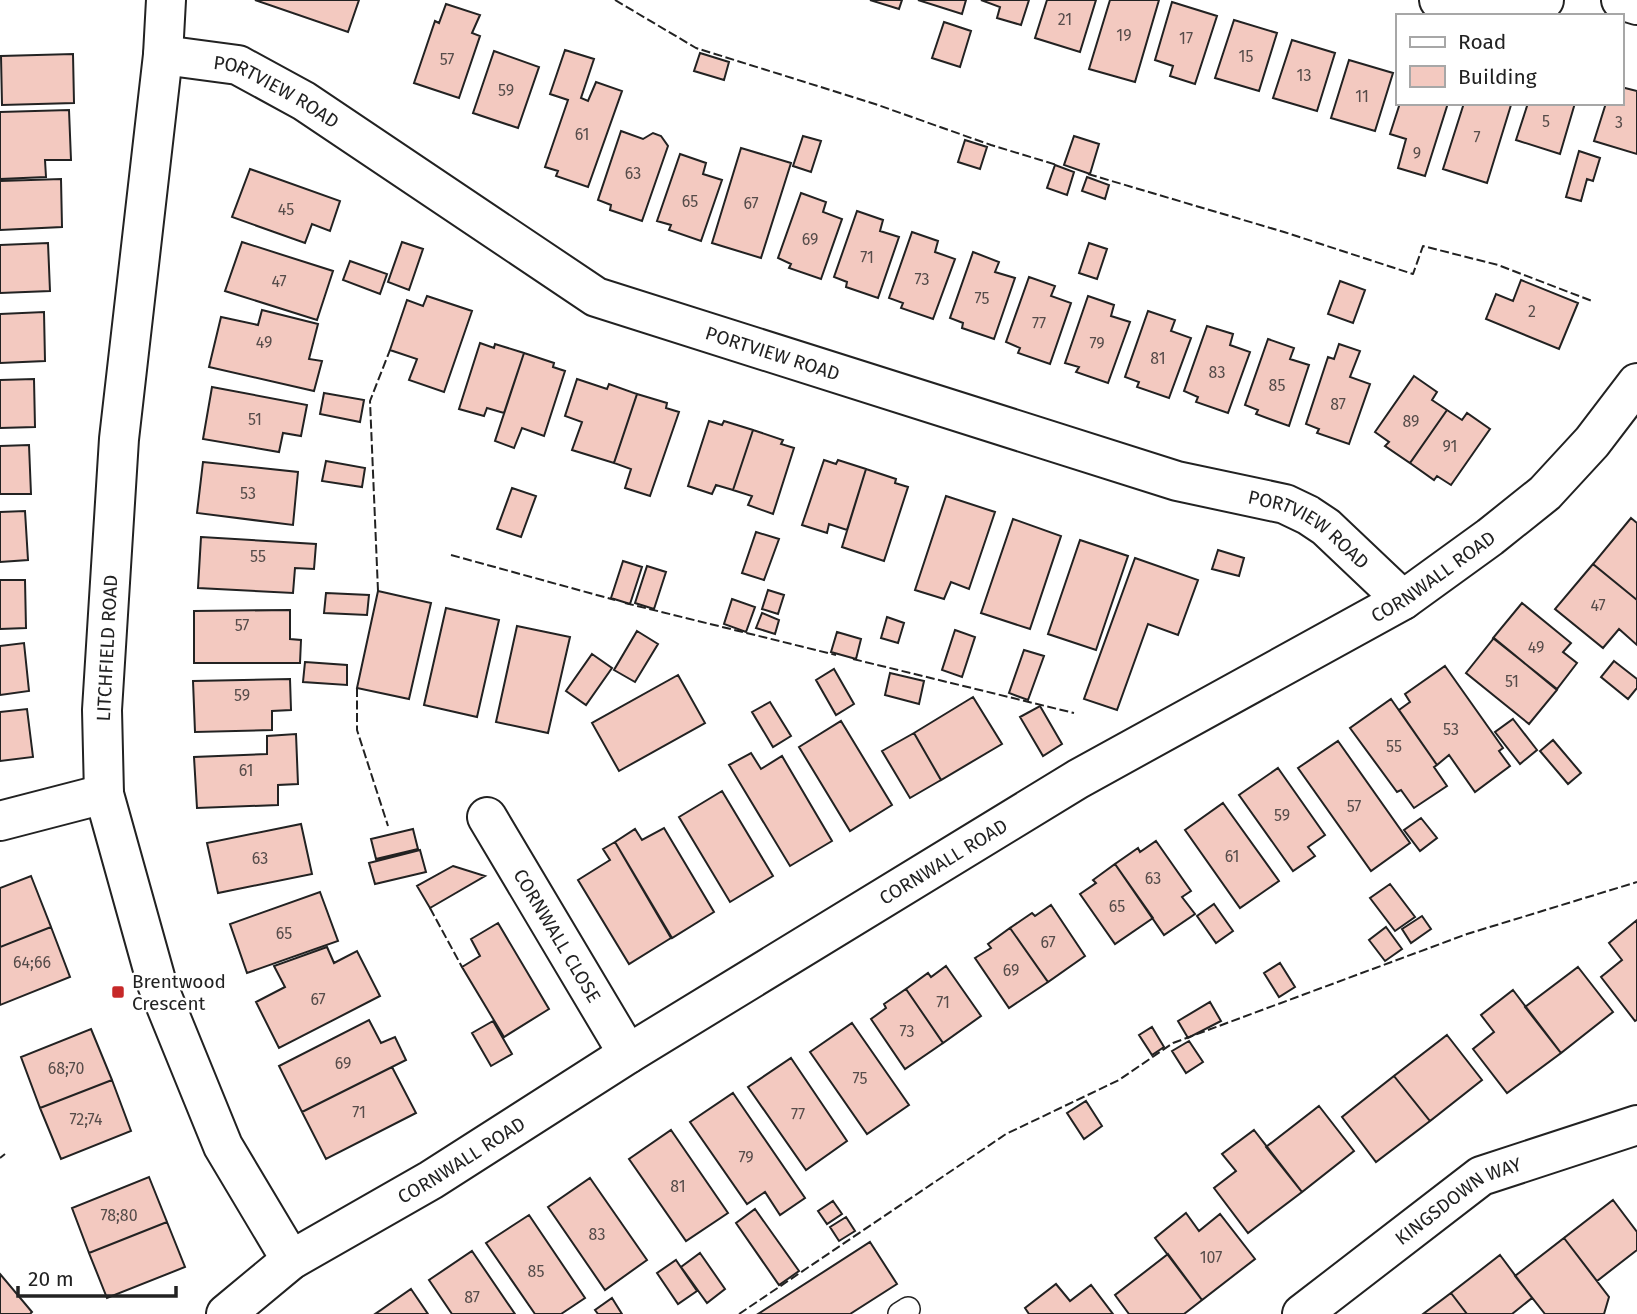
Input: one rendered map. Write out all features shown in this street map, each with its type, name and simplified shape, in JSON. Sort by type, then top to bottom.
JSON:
[{"type":"street","name":"LITCHFIELD ROAD","points":[[166,0],[163,55],[119,439],[102,710],[104,794],[157,985],[223,1146],[290,1260]]},
{"type":"street","points":[[1439,0],[1545,0]]},
{"type":"street","points":[[1621,0],[1637,5]]},
{"type":"street","name":"PORTVIEW ROAD","points":[[163,55],[239,65],[304,102],[596,297],[1177,481],[1285,504],[1308,514],[1326,527],[1403,600]]},
{"type":"street","name":"CORNWALL ROAD","points":[[226,1314],[290,1260],[431,1180],[628,1054],[1079,779],[1403,600],[1545,493],[1592,442],[1637,383]]},
{"type":"street","points":[[0,821],[104,794]]},
{"type":"street","name":"CORNWALL CLOSE","points":[[487,817],[628,1054]]},
{"type":"street","name":"KINGSDOWN WAY","points":[[1302,1314],[1480,1176],[1637,1125]]},
{"type":"building","points":[[255,0],[359,0],[348,32]]},
{"type":"building","points":[[870,0],[902,0],[899,9]]},
{"type":"building","points":[[918,0],[966,0],[962,14]]},
{"type":"building","points":[[981,0],[1029,0],[1021,25],[997,18],[1000,7]]},
{"type":"building","points":[[1047,0],[1096,0],[1080,52],[1035,38]]},
{"type":"building","points":[[1110,0],[1159,0],[1135,82],[1089,69]]},
{"type":"building","points":[[1172,2],[1217,16],[1195,84],[1170,76],[1173,66],[1155,60]]},
{"type":"building","points":[[446,4],[480,15],[472,33],[480,36],[459,98],[414,83],[435,21],[439,23]]},
{"type":"building","points":[[1234,20],[1277,33],[1259,91],[1215,78]]},
{"type":"building","points":[[944,22],[971,31],[960,67],[932,58]]},
{"type":"building","points":[[1292,40],[1335,53],[1317,111],[1273,98]]},
{"type":"building","points":[[565,50],[594,59],[581,98],[588,101],[596,82],[622,91],[588,187],[556,176],[558,171],[545,167],[568,100],[550,94]]},
{"type":"building","points":[[494,51],[539,67],[518,128],[473,113]]},
{"type":"building","points":[[700,53],[729,62],[724,80],[694,71]]},
{"type":"building","points":[[73,54],[74,103],[2,105],[1,56]]},
{"type":"building","points":[[1349,60],[1393,73],[1375,131],[1331,118]]},
{"type":"building","points":[[1623,88],[1637,91],[1637,154],[1594,141],[1605,105],[1623,105]]},
{"type":"building","points":[[1399,105],[1447,105],[1425,176],[1398,168],[1406,139],[1390,134]]},
{"type":"building","points":[[1463,105],[1511,105],[1487,183],[1443,169]]},
{"type":"building","points":[[1527,105],[1574,105],[1560,154],[1516,140]]},
{"type":"building","points":[[69,110],[71,160],[45,160],[46,177],[0,179],[0,112]]},
{"type":"building","points":[[621,131],[643,139],[653,133],[661,136],[668,146],[642,221],[610,210],[611,205],[598,200]]},
{"type":"building","points":[[803,136],[821,141],[811,172],[793,166]]},
{"type":"building","points":[[1074,136],[1099,144],[1090,174],[1064,165]]},
{"type":"building","points":[[965,140],[987,147],[980,169],[958,162]]},
{"type":"building","points":[[741,148],[791,163],[761,258],[712,243]]},
{"type":"building","points":[[1579,151],[1600,158],[1593,181],[1587,179],[1581,201],[1566,197]]},
{"type":"building","points":[[680,154],[706,163],[703,174],[722,180],[701,241],[669,230],[671,225],[657,221]]},
{"type":"building","points":[[1055,165],[1074,172],[1067,195],[1047,188]]},
{"type":"building","points":[[250,169],[340,201],[330,231],[312,224],[305,243],[232,217]]},
{"type":"building","points":[[1087,177],[1109,185],[1105,199],[1082,191]]},
{"type":"building","points":[[61,179],[62,227],[0,230],[0,181]]},
{"type":"building","points":[[801,193],[826,202],[823,212],[842,219],[821,279],[789,268],[791,264],[778,258]]},
{"type":"building","points":[[857,211],[883,220],[880,231],[899,237],[878,298],[846,287],[847,282],[834,277]]},
{"type":"building","points":[[912,232],[938,241],[935,252],[955,259],[933,319],[901,308],[903,303],[889,298]]},
{"type":"building","points":[[242,242],[333,271],[317,320],[225,291]]},
{"type":"building","points":[[402,242],[423,249],[409,290],[388,282]]},
{"type":"building","points":[[48,243],[50,291],[0,293],[0,245]]},
{"type":"building","points":[[1089,243],[1107,249],[1097,279],[1079,273]]},
{"type":"building","points":[[973,252],[999,262],[995,272],[1015,278],[994,339],[962,328],[963,323],[950,318]]},
{"type":"building","points":[[350,261],[387,274],[380,294],[343,280]]},
{"type":"building","points":[[1029,277],[1055,286],[1051,296],[1071,303],[1050,364],[1018,353],[1020,348],[1006,342]]},
{"type":"building","points":[[1521,280],[1578,303],[1559,349],[1486,319],[1496,294],[1513,301]]},
{"type":"building","points":[[1340,281],[1365,290],[1353,323],[1328,314]]},
{"type":"building","points":[[427,296],[472,311],[444,392],[409,380],[417,359],[390,350],[407,300],[423,306]]},
{"type":"building","points":[[1088,296],[1114,305],[1111,316],[1130,322],[1108,383],[1076,372],[1079,367],[1065,363]]},
{"type":"building","points":[[262,310],[318,324],[309,359],[322,361],[314,391],[209,367],[221,317],[258,325]]},
{"type":"building","points":[[1148,311],[1175,320],[1171,331],[1191,338],[1169,398],[1137,387],[1139,382],[1125,377]]},
{"type":"building","points":[[44,312],[45,361],[0,363],[0,314]]},
{"type":"building","points":[[1207,326],[1233,334],[1230,345],[1250,352],[1228,413],[1196,402],[1198,397],[1184,391]]},
{"type":"building","points":[[1268,339],[1294,348],[1290,359],[1309,365],[1289,426],[1256,414],[1258,410],[1245,405]]},
{"type":"building","points":[[480,343],[494,348],[495,344],[524,353],[504,413],[487,408],[484,416],[459,409]]},
{"type":"building","points":[[1339,344],[1360,351],[1350,377],[1370,384],[1349,444],[1317,433],[1319,429],[1306,424],[1328,357],[1334,359]]},
{"type":"building","points":[[524,353],[554,363],[553,367],[565,371],[544,436],[522,428],[514,448],[495,441]]},
{"type":"building","points":[[1414,376],[1437,392],[1432,400],[1447,410],[1410,463],[1385,446],[1389,442],[1375,432]]},
{"type":"building","points":[[34,379],[35,427],[0,428],[0,380]]},
{"type":"building","points":[[577,379],[607,389],[609,384],[637,394],[614,463],[572,450],[582,422],[565,416]]},
{"type":"building","points":[[212,387],[307,405],[301,436],[283,433],[279,452],[203,439]]},
{"type":"building","points":[[324,393],[364,400],[360,422],[320,414]]},
{"type":"building","points":[[637,394],[667,403],[666,408],[679,412],[650,496],[625,488],[631,469],[614,463]]},
{"type":"building","points":[[1447,410],[1462,420],[1467,413],[1490,429],[1451,485],[1437,476],[1434,480],[1410,463]]},
{"type":"building","points":[[709,421],[722,425],[724,421],[753,430],[733,490],[716,485],[712,494],[688,486]]},
{"type":"building","points":[[753,430],[783,440],[781,444],[794,448],[773,514],[748,505],[752,496],[733,490]]},
{"type":"building","points":[[29,445],[31,494],[0,494],[0,446]]},
{"type":"building","points":[[824,460],[836,464],[838,460],[866,469],[847,530],[829,524],[827,533],[802,525]]},
{"type":"building","points":[[326,461],[365,468],[362,487],[322,481]]},
{"type":"building","points":[[203,462],[298,472],[293,525],[197,513]]},
{"type":"building","points":[[866,469],[896,479],[895,483],[908,487],[884,561],[842,547]]},
{"type":"building","points":[[512,488],[536,496],[521,537],[497,529]]},
{"type":"building","points":[[946,496],[995,512],[969,589],[951,582],[944,599],[915,590]]},
{"type":"building","points":[[25,511],[28,560],[0,562],[0,512]]},
{"type":"building","points":[[1631,518],[1637,523],[1637,600],[1593,564]]},
{"type":"building","points":[[1013,519],[1061,536],[1030,629],[981,613]]},
{"type":"building","points":[[756,532],[779,539],[764,580],[742,573]]},
{"type":"building","points":[[201,537],[316,544],[314,569],[295,568],[293,593],[198,588]]},
{"type":"building","points":[[1080,540],[1128,556],[1096,650],[1048,634]]},
{"type":"building","points":[[1218,550],[1244,558],[1239,576],[1212,569]]},
{"type":"building","points":[[1135,558],[1198,580],[1178,635],[1148,624],[1117,710],[1084,699]]},
{"type":"building","points":[[623,561],[642,567],[630,604],[611,598]]},
{"type":"building","points":[[1593,564],[1637,600],[1637,645],[1619,629],[1603,648],[1555,609]]},
{"type":"building","points":[[647,566],[666,572],[654,609],[635,603]]},
{"type":"building","points":[[0,580],[25,580],[26,628],[0,629]]},
{"type":"building","points":[[768,590],[784,595],[778,614],[762,609]]},
{"type":"building","points":[[378,591],[431,603],[409,699],[357,688]]},
{"type":"building","points":[[326,593],[369,595],[367,615],[324,613]]},
{"type":"building","points":[[732,599],[755,607],[746,632],[724,624]]},
{"type":"building","points":[[1522,603],[1571,643],[1563,652],[1577,663],[1557,689],[1493,638]]},
{"type":"building","points":[[446,608],[499,620],[477,717],[424,705]]},
{"type":"building","points":[[290,610],[290,639],[301,640],[300,663],[194,663],[194,611]]},
{"type":"building","points":[[762,613],[779,620],[775,634],[756,628]]},
{"type":"building","points":[[887,617],[904,623],[898,643],[881,638]]},
{"type":"building","points":[[517,626],[570,637],[548,733],[496,722]]},
{"type":"building","points":[[955,630],[975,637],[962,677],[942,670]]},
{"type":"building","points":[[637,631],[658,644],[635,682],[614,670]]},
{"type":"building","points":[[837,632],[861,639],[856,659],[831,652]]},
{"type":"building","points":[[1494,638],[1557,690],[1529,724],[1466,673]]},
{"type":"building","points":[[24,643],[29,691],[0,695],[0,646]]},
{"type":"building","points":[[1024,650],[1044,656],[1028,700],[1009,693]]},
{"type":"building","points":[[592,654],[612,668],[586,705],[566,691]]},
{"type":"building","points":[[1614,661],[1637,679],[1637,688],[1628,699],[1601,677]]},
{"type":"building","points":[[305,662],[347,665],[347,685],[303,682]]},
{"type":"building","points":[[1445,666],[1503,748],[1499,751],[1510,766],[1475,792],[1449,755],[1437,765],[1399,710],[1410,702],[1405,694]]},
{"type":"building","points":[[834,669],[854,704],[836,715],[816,680]]},
{"type":"building","points":[[890,673],[924,681],[919,704],[885,695]]},
{"type":"building","points":[[678,675],[705,723],[619,771],[592,723]]},
{"type":"building","points":[[290,679],[291,710],[272,711],[272,730],[195,732],[193,681]]},
{"type":"building","points":[[973,697],[1002,744],[941,780],[914,733]]},
{"type":"building","points":[[1391,699],[1437,765],[1434,767],[1447,786],[1414,808],[1401,790],[1397,792],[1350,728]]},
{"type":"building","points":[[770,702],[791,736],[773,747],[752,712]]},
{"type":"building","points":[[1040,706],[1062,744],[1043,756],[1020,717]]},
{"type":"building","points":[[27,709],[33,757],[0,761],[0,712]]},
{"type":"building","points":[[1513,719],[1537,750],[1520,764],[1495,732]]},
{"type":"building","points":[[841,721],[892,805],[850,831],[799,747]]},
{"type":"building","points":[[914,733],[941,780],[910,798],[882,751]]},
{"type":"building","points":[[296,734],[298,784],[278,785],[278,805],[197,808],[194,757],[267,754],[267,736]]},
{"type":"building","points":[[1553,740],[1581,773],[1568,784],[1540,751]]},
{"type":"building","points":[[1338,741],[1410,843],[1371,871],[1298,768]]},
{"type":"building","points":[[751,753],[761,769],[782,756],[832,841],[790,866],[729,765]]},
{"type":"building","points":[[1278,768],[1325,835],[1308,847],[1315,856],[1293,871],[1239,795]]},
{"type":"building","points":[[722,791],[773,876],[730,902],[679,817]]},
{"type":"building","points":[[1223,803],[1279,881],[1240,908],[1185,830]]},
{"type":"building","points":[[1421,818],[1437,838],[1420,851],[1404,830]]},
{"type":"building","points":[[301,824],[312,874],[218,893],[207,843]]},
{"type":"building","points":[[664,828],[714,912],[672,938],[615,842],[635,829],[642,840]]},
{"type":"building","points":[[413,829],[418,849],[376,859],[371,839]]},
{"type":"building","points":[[1156,841],[1191,891],[1182,897],[1195,914],[1164,935],[1115,864],[1138,848],[1140,852]]},
{"type":"building","points":[[615,842],[671,938],[629,964],[578,880],[610,860],[603,849]]},
{"type":"building","points":[[420,850],[426,872],[375,884],[369,863]]},
{"type":"building","points":[[1115,864],[1153,918],[1115,944],[1080,894],[1096,883],[1093,880]]},
{"type":"building","points":[[453,866],[485,876],[430,908],[417,886]]},
{"type":"building","points":[[31,876],[51,927],[0,947],[0,888]]},
{"type":"building","points":[[1390,884],[1415,917],[1395,931],[1370,898]]},
{"type":"building","points":[[320,892],[338,941],[247,973],[230,924]]},
{"type":"building","points":[[1214,904],[1233,931],[1216,943],[1197,916]]},
{"type":"building","points":[[1051,905],[1085,956],[1048,982],[1010,928],[1032,913],[1035,916]]},
{"type":"building","points":[[1422,916],[1431,929],[1411,943],[1402,929]]},
{"type":"building","points":[[1637,920],[1635,1021],[1601,977],[1622,960],[1609,943]]},
{"type":"building","points":[[498,923],[549,1009],[504,1037],[462,967],[480,956],[471,939]]},
{"type":"building","points":[[51,927],[70,977],[0,1005],[0,947]]},
{"type":"building","points":[[1386,927],[1402,949],[1385,961],[1369,940]]},
{"type":"building","points":[[1010,928],[1048,982],[1009,1008],[975,958],[991,948],[988,944]]},
{"type":"building","points":[[327,947],[334,963],[357,951],[380,996],[279,1048],[256,1002],[285,987],[274,966]]},
{"type":"building","points":[[1280,963],[1295,987],[1279,997],[1264,973]]},
{"type":"building","points":[[946,966],[981,1016],[943,1043],[906,989],[928,973],[931,977]]},
{"type":"building","points":[[1578,967],[1613,1012],[1561,1053],[1525,1007]]},
{"type":"building","points":[[906,989],[943,1043],[905,1069],[871,1019],[886,1008],[884,1004]]},
{"type":"building","points":[[1513,990],[1561,1053],[1507,1093],[1473,1049],[1494,1032],[1481,1015]]},
{"type":"building","points":[[1210,1002],[1221,1021],[1188,1038],[1178,1021]]},
{"type":"building","points":[[369,1020],[381,1043],[395,1037],[406,1060],[302,1112],[279,1066]]},
{"type":"building","points":[[493,1021],[512,1054],[491,1066],[472,1033]]},
{"type":"building","points":[[852,1023],[909,1105],[867,1134],[810,1052]]},
{"type":"building","points":[[1152,1027],[1164,1047],[1152,1055],[1139,1035]]},
{"type":"building","points":[[91,1029],[112,1080],[40,1108],[21,1057]]},
{"type":"building","points":[[1447,1035],[1482,1080],[1430,1121],[1394,1076]]},
{"type":"building","points":[[1189,1041],[1203,1062],[1186,1073],[1172,1051]]},
{"type":"building","points":[[791,1058],[847,1141],[806,1170],[748,1087]]},
{"type":"building","points":[[392,1067],[416,1113],[326,1159],[302,1112]]},
{"type":"building","points":[[1394,1076],[1430,1121],[1376,1162],[1342,1117]]},
{"type":"building","points":[[112,1080],[131,1131],[61,1159],[40,1108]]},
{"type":"building","points":[[733,1093],[805,1198],[780,1215],[765,1192],[747,1204],[690,1122]]},
{"type":"building","points":[[1086,1101],[1102,1126],[1084,1139],[1067,1113]]},
{"type":"building","points":[[1319,1106],[1354,1151],[1302,1192],[1266,1147]]},
{"type":"building","points":[[671,1130],[728,1213],[686,1241],[629,1159]]},
{"type":"building","points":[[1254,1130],[1302,1192],[1248,1233],[1214,1188],[1236,1171],[1222,1154]]},
{"type":"building","points":[[149,1177],[167,1222],[89,1253],[72,1208]]},
{"type":"building","points":[[590,1178],[647,1260],[605,1290],[548,1207]]},
{"type":"building","points":[[1613,1200],[1637,1232],[1637,1250],[1597,1281],[1564,1238]]},
{"type":"building","points":[[833,1201],[842,1214],[827,1224],[818,1211]]},
{"type":"building","points":[[755,1209],[799,1271],[779,1285],[736,1223]]},
{"type":"building","points":[[1186,1213],[1199,1231],[1220,1214],[1255,1259],[1202,1300],[1155,1238]]},
{"type":"building","points":[[529,1215],[585,1298],[561,1314],[535,1314],[486,1243]]},
{"type":"building","points":[[846,1217],[855,1231],[839,1241],[830,1227]]},
{"type":"building","points":[[167,1222],[185,1267],[107,1298],[89,1253]]},
{"type":"building","points":[[1564,1238],[1609,1297],[1604,1314],[1545,1314],[1515,1276]]},
{"type":"building","points":[[870,1242],[897,1284],[850,1314],[758,1314]]},
{"type":"building","points":[[472,1251],[515,1314],[452,1314],[429,1280]]},
{"type":"building","points":[[700,1253],[725,1289],[707,1303],[681,1267]]},
{"type":"building","points":[[1168,1254],[1202,1300],[1184,1314],[1129,1314],[1115,1295]]},
{"type":"building","points":[[1500,1255],[1532,1298],[1512,1314],[1467,1314],[1451,1293]]},
{"type":"building","points":[[676,1260],[697,1291],[678,1304],[657,1273]]},
{"type":"building","points":[[0,1274],[32,1312],[30,1314],[0,1314]]},
{"type":"building","points":[[1056,1284],[1070,1301],[1091,1285],[1113,1314],[1029,1314],[1025,1308]]},
{"type":"building","points":[[411,1289],[428,1314],[375,1314]]},
{"type":"building","points":[[1451,1293],[1467,1314],[1423,1314]]},
{"type":"building","points":[[612,1298],[622,1314],[598,1314],[595,1310]]},
{"type":"fence","points":[[615,0],[696,48],[1057,165]]},
{"type":"fence","points":[[1088,174],[1284,232],[1413,274],[1423,246],[1498,265],[1592,301]]},
{"type":"fence","points":[[378,591],[370,401],[390,350]]},
{"type":"fence","points":[[451,555],[615,600]]},
{"type":"fence","points":[[625,603],[836,655]]},
{"type":"fence","points":[[853,659],[1074,713]]},
{"type":"fence","points":[[357,688],[357,730],[388,826]]},
{"type":"fence","points":[[739,1314],[1006,1134],[1119,1080],[1173,1043],[1467,934],[1637,882]]},
{"type":"fence","points":[[430,908],[462,967]]},
{"type":"fence","points":[[0,1158],[5,1154]]},
{"type":"place","name":"Brentwood Crescent","points":[[118,992]]}]
